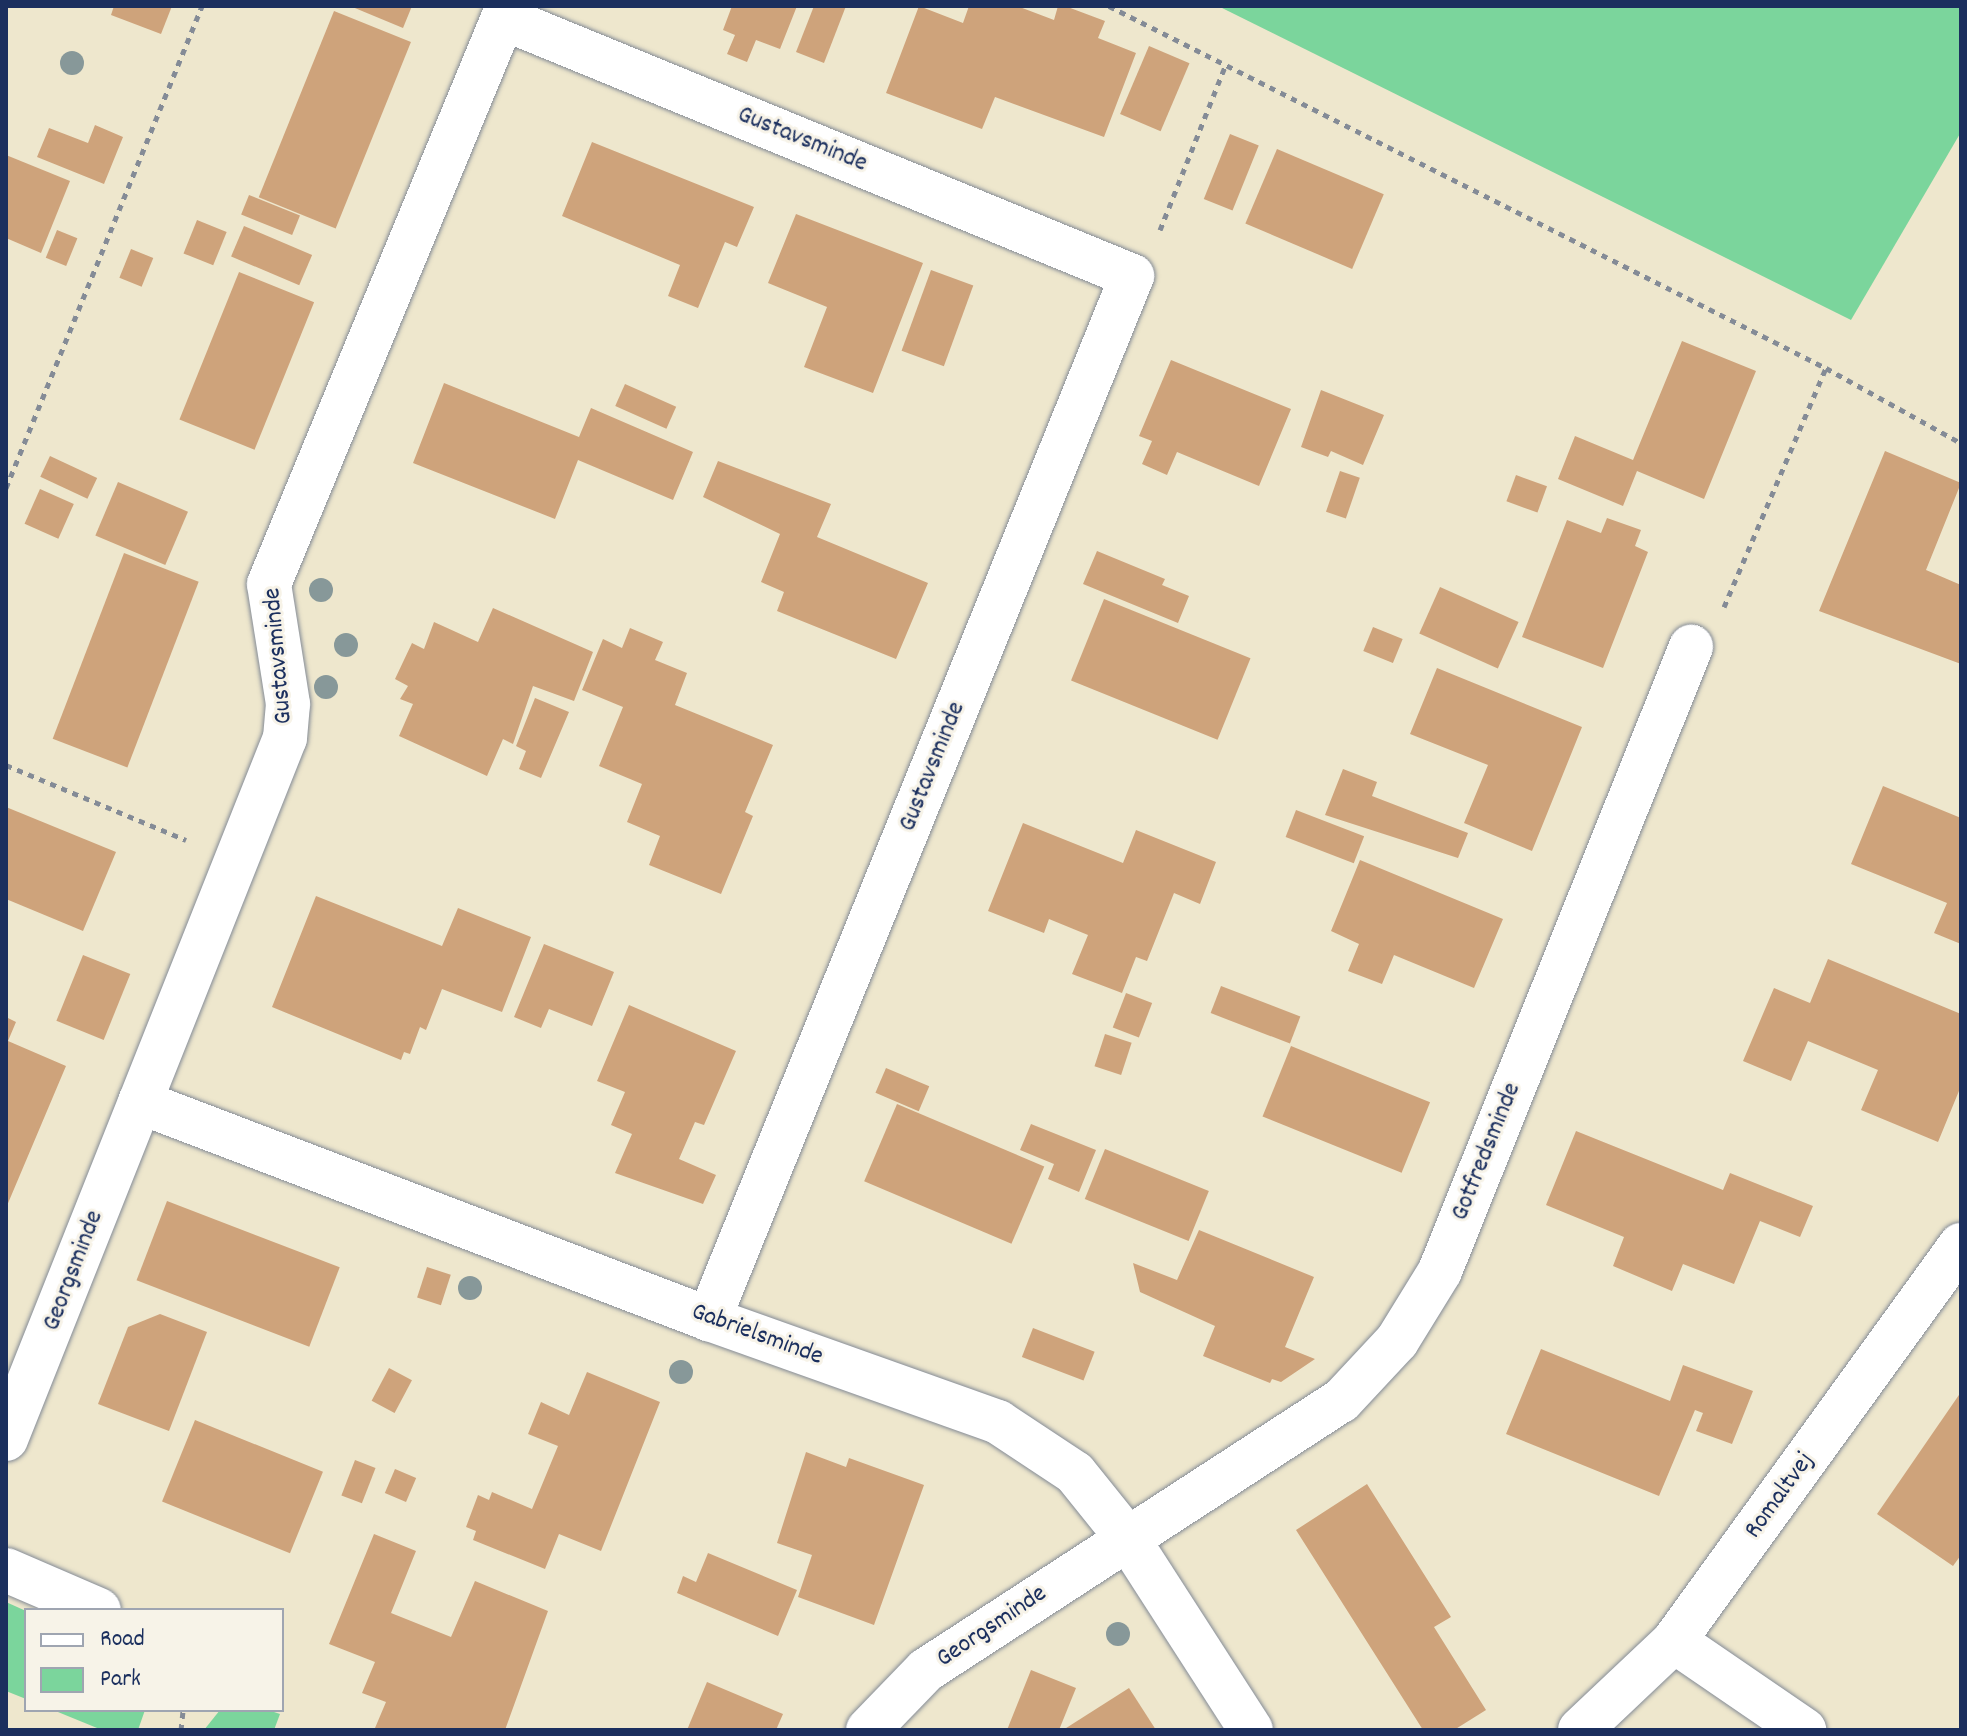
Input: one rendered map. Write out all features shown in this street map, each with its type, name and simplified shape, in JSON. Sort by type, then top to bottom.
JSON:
[{"type":"street","name":"Gustavsminde","points":[[140,1102],[285,738],[288,704],[269,584],[503,18],[1132,276],[709,1319]]},
{"type":"street","name":"Gotfredsminde","points":[[1128,1539],[1341,1401],[1397,1341],[1440,1271],[1691,647]]},
{"type":"street","name":"Gabrielsminde","points":[[140,1102],[709,1319],[998,1422],[1075,1473],[1128,1539],[1251,1730]]},
{"type":"street","name":"Georgsminde","points":[[6,1439],[140,1102]]},
{"type":"street","name":"Romaltvej","points":[[1580,1730],[1674,1641],[1961,1245]]},
{"type":"street","name":"Georgsminde","points":[[868,1730],[926,1670],[1128,1539]]},
{"type":"street","points":[[6,1570],[94,1608]]},
{"type":"street","points":[[1674,1641],[1804,1730]]},
{"type":"path","points":[[6,488],[202,6]]},
{"type":"path","points":[[1109,6],[1826,368],[1961,443]]},
{"type":"path","points":[[1132,276],[1156,242],[1226,64]]},
{"type":"path","points":[[1691,647],[1721,615],[1826,368]]},
{"type":"path","points":[[6,765],[236,861]]},
{"type":"green space","points":[[1218,6],[1961,6],[1961,132],[1851,320]]},
{"type":"green space","points":[[6,1602],[24,1610],[24,1698],[6,1691]]},
{"type":"green space","points":[[58,1712],[144,1712],[138,1730],[102,1730]]},
{"type":"green space","points":[[218,1712],[280,1714],[274,1730],[204,1730]]},
{"type":"building","points":[[114,6],[172,6],[161,34],[111,15]]},
{"type":"building","points":[[350,6],[412,6],[403,28]]},
{"type":"building","points":[[732,6],[797,6],[780,49],[756,40],[747,62],[727,54],[735,35],[723,30]]},
{"type":"building","points":[[814,6],[846,6],[824,63],[796,52]]},
{"type":"building","points":[[919,6],[963,23],[969,6],[1017,6],[1054,20],[1058,6],[1065,6],[1105,21],[1098,38],[1136,53],[1104,137],[995,97],[982,129],[886,93]]},
{"type":"building","points":[[334,11],[411,42],[336,228],[259,197]]},
{"type":"building","points":[[1149,46],[1190,63],[1161,131],[1120,114]]},
{"type":"building","points":[[95,125],[123,137],[104,184],[37,157],[49,128],[88,143]]},
{"type":"building","points":[[1230,134],[1259,146],[1233,211],[1204,199]]},
{"type":"building","points":[[592,142],[754,207],[737,247],[725,242],[698,308],[668,296],[680,265],[562,216]]},
{"type":"building","points":[[1277,149],[1384,194],[1352,269],[1245,224]]},
{"type":"building","points":[[6,155],[70,181],[41,253],[6,238]]},
{"type":"building","points":[[249,195],[300,216],[292,235],[241,214]]},
{"type":"building","points":[[796,214],[923,263],[873,393],[804,367],[827,307],[768,283]]},
{"type":"building","points":[[197,220],[227,232],[213,265],[184,253]]},
{"type":"building","points":[[244,226],[312,255],[299,285],[231,256]]},
{"type":"building","points":[[57,230],[77,238],[66,266],[46,258]]},
{"type":"building","points":[[131,249],[153,258],[142,287],[119,278]]},
{"type":"building","points":[[931,270],[973,285],[944,366],[902,351]]},
{"type":"building","points":[[239,272],[314,302],[255,450],[179,419]]},
{"type":"building","points":[[1682,341],[1756,371],[1704,499],[1637,471],[1623,506],[1558,479],[1575,436],[1633,460]]},
{"type":"building","points":[[1171,360],[1291,409],[1259,486],[1177,452],[1167,475],[1142,464],[1152,441],[1139,436]]},
{"type":"building","points":[[444,383],[579,437],[591,408],[693,452],[673,500],[578,460],[555,519],[413,463]]},
{"type":"building","points":[[625,384],[676,407],[666,429],[615,406]]},
{"type":"building","points":[[1321,390],[1384,415],[1363,465],[1331,451],[1328,457],[1301,447]]},
{"type":"building","points":[[1885,451],[1961,483],[1926,570],[1961,585],[1961,664],[1819,611]]},
{"type":"building","points":[[50,456],[97,478],[87,499],[40,477]]},
{"type":"building","points":[[718,461],[831,504],[817,537],[928,583],[896,659],[777,611],[784,592],[761,582],[780,534],[703,497]]},
{"type":"building","points":[[1340,471],[1360,478],[1346,518],[1326,512]]},
{"type":"building","points":[[1516,475],[1547,486],[1537,513],[1506,501]]},
{"type":"building","points":[[118,482],[188,512],[165,565],[95,535]]},
{"type":"building","points":[[40,489],[74,504],[58,539],[25,524]]},
{"type":"building","points":[[1607,518],[1641,530],[1635,546],[1648,552],[1603,668],[1522,637],[1567,520],[1601,533]]},
{"type":"building","points":[[1097,551],[1165,579],[1162,585],[1189,596],[1178,623],[1083,584]]},
{"type":"building","points":[[124,553],[199,582],[127,767],[53,739]]},
{"type":"building","points":[[1440,587],[1519,622],[1498,669],[1419,634]]},
{"type":"building","points":[[1104,599],[1250,658],[1218,740],[1071,681]]},
{"type":"building","points":[[493,608],[593,652],[574,701],[533,686],[513,744],[503,739],[487,776],[399,736],[413,704],[400,699],[408,686],[395,679],[412,643],[424,649],[434,622],[478,642]]},
{"type":"building","points":[[1373,627],[1403,639],[1393,663],[1363,651]]},
{"type":"building","points":[[630,628],[663,642],[655,660],[687,673],[675,705],[773,745],[745,812],[753,816],[721,894],[649,865],[660,836],[627,822],[642,784],[599,766],[623,707],[582,690],[603,639],[622,648]]},
{"type":"building","points":[[1437,668],[1582,727],[1532,851],[1464,823],[1488,765],[1410,734]]},
{"type":"building","points":[[535,698],[569,712],[541,778],[519,769],[526,751],[516,746]]},
{"type":"building","points":[[1343,769],[1377,782],[1372,796],[1468,833],[1458,858],[1325,815]]},
{"type":"building","points":[[1883,786],[1961,818],[1961,944],[1934,933],[1947,903],[1851,864]]},
{"type":"building","points":[[6,807],[116,852],[83,931],[6,899]]},
{"type":"building","points":[[1296,810],[1364,836],[1354,863],[1286,837]]},
{"type":"building","points":[[1023,823],[1123,863],[1136,830],[1216,862],[1200,904],[1174,893],[1147,961],[1136,957],[1122,993],[1072,974],[1088,935],[1049,919],[1044,933],[988,911]]},
{"type":"building","points":[[1360,860],[1503,919],[1474,988],[1394,955],[1382,984],[1348,971],[1359,944],[1331,931]]},
{"type":"building","points":[[316,896],[442,946],[458,908],[531,937],[502,1012],[442,989],[426,1030],[420,1027],[410,1054],[404,1052],[401,1060],[272,1007]]},
{"type":"building","points":[[544,944],[614,972],[592,1026],[549,1009],[541,1028],[514,1017]]},
{"type":"building","points":[[83,955],[130,974],[104,1040],[56,1021]]},
{"type":"building","points":[[1828,959],[1961,1014],[1961,1086],[1938,1142],[1861,1110],[1878,1070],[1808,1041],[1791,1081],[1743,1061],[1774,988],[1810,1003]]},
{"type":"building","points":[[1221,986],[1300,1016],[1290,1044],[1211,1013]]},
{"type":"building","points":[[1126,993],[1152,1003],[1139,1038],[1113,1028]]},
{"type":"building","points":[[629,1005],[736,1051],[704,1125],[695,1122],[679,1159],[716,1175],[703,1204],[615,1173],[632,1134],[611,1125],[625,1092],[597,1081]]},
{"type":"building","points":[[6,1017],[16,1022],[8,1041],[66,1066],[6,1208]]},
{"type":"building","points":[[1105,1034],[1132,1043],[1121,1075],[1094,1066]]},
{"type":"building","points":[[1291,1046],[1430,1102],[1402,1173],[1263,1116]]},
{"type":"building","points":[[886,1068],[929,1086],[919,1111],[875,1093]]},
{"type":"building","points":[[897,1104],[1044,1167],[1011,1244],[864,1181]]},
{"type":"building","points":[[1031,1124],[1096,1150],[1079,1192],[1048,1179],[1054,1164],[1020,1150]]},
{"type":"building","points":[[1576,1131],[1723,1190],[1730,1173],[1813,1206],[1800,1237],[1760,1221],[1734,1284],[1683,1264],[1672,1291],[1613,1266],[1624,1237],[1546,1205]]},
{"type":"building","points":[[1105,1149],[1209,1191],[1189,1241],[1085,1199]]},
{"type":"building","points":[[167,1201],[340,1267],[309,1347],[137,1280]]},
{"type":"building","points":[[1199,1230],[1314,1277],[1285,1347],[1315,1359],[1281,1382],[1272,1379],[1270,1383],[1203,1356],[1215,1326],[1140,1292],[1133,1263],[1177,1280]]},
{"type":"building","points":[[427,1267],[451,1275],[441,1305],[417,1297]]},
{"type":"building","points":[[160,1314],[207,1332],[169,1431],[98,1404],[128,1327]]},
{"type":"building","points":[[1033,1328],[1095,1352],[1084,1381],[1022,1357]]},
{"type":"building","points":[[1541,1349],[1670,1401],[1683,1365],[1753,1391],[1732,1444],[1696,1431],[1703,1413],[1695,1410],[1659,1496],[1506,1434]]},
{"type":"building","points":[[389,1368],[412,1380],[395,1413],[372,1401]]},
{"type":"building","points":[[587,1372],[660,1402],[601,1551],[559,1534],[545,1569],[473,1540],[476,1531],[466,1527],[478,1495],[489,1500],[492,1492],[532,1509],[558,1446],[528,1434],[541,1402],[569,1415]]},
{"type":"building","points":[[1961,1392],[1961,1555],[1953,1566],[1877,1514]]},
{"type":"building","points":[[195,1420],[323,1472],[290,1553],[162,1502]]},
{"type":"building","points":[[806,1452],[846,1467],[849,1458],[924,1485],[874,1625],[798,1597],[812,1555],[777,1543]]},
{"type":"building","points":[[355,1460],[376,1468],[362,1503],[341,1495]]},
{"type":"building","points":[[395,1469],[416,1478],[406,1502],[385,1493]]},
{"type":"building","points":[[1367,1484],[1451,1617],[1434,1627],[1486,1710],[1454,1730],[1423,1730],[1296,1530]]},
{"type":"building","points":[[374,1534],[416,1551],[391,1613],[451,1637],[475,1581],[548,1611],[505,1730],[375,1728],[386,1702],[362,1693],[375,1662],[329,1644]]},
{"type":"building","points":[[708,1553],[797,1590],[778,1636],[677,1593],[683,1576],[696,1582]]},
{"type":"building","points":[[1031,1670],[1076,1688],[1059,1730],[1007,1730]]},
{"type":"building","points":[[707,1682],[783,1714],[776,1730],[687,1730]]},
{"type":"building","points":[[1129,1688],[1156,1730],[1063,1730]]}]
